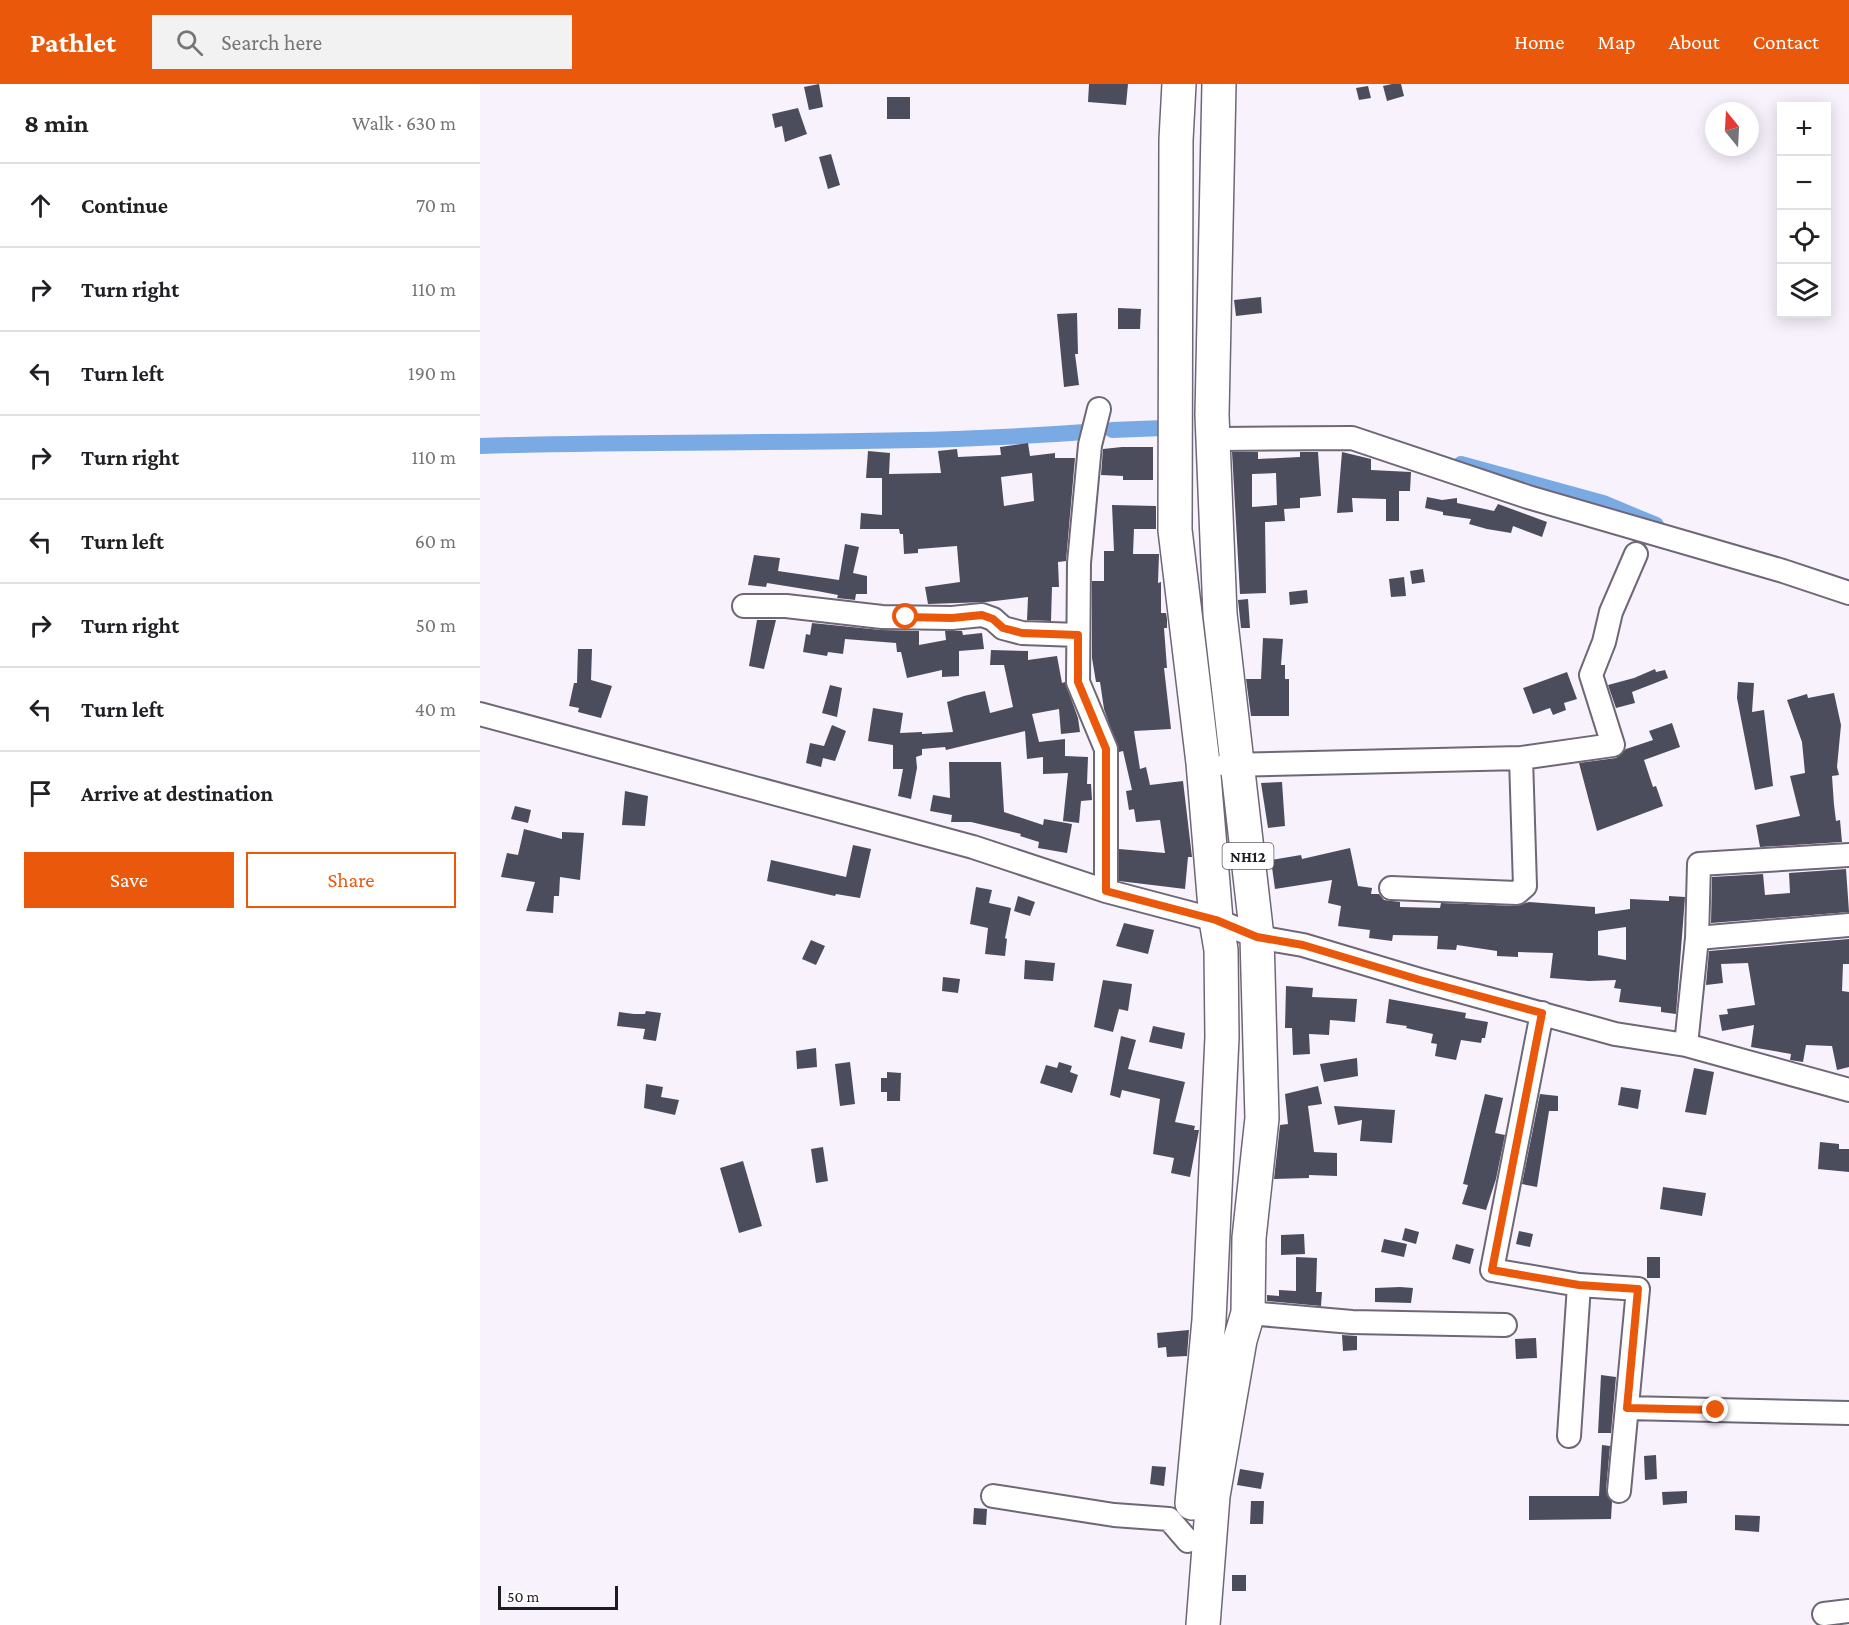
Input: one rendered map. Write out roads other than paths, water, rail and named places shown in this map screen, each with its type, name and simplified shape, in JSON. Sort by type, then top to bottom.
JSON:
[{"type":"highway","name":"NH12","points":[[1179,84],[1176,140],[1175,530],[1203,763],[1216,920],[1221,950],[1222,1037],[1209,1320],[1181,1625]]},
{"type":"highway","name":"NH12","points":[[1203,1625],[1213,1496],[1240,1340],[1248,1313],[1249,1238],[1262,1118],[1257,937],[1220,614],[1213,446],[1219,84]]},
{"type":"street","points":[[1098,409],[1090,445],[1079,563],[1078,682],[1106,749],[1106,891]]},
{"type":"street","points":[[1213,446],[1220,439],[1352,438],[1528,497],[1783,571],[1849,593]]},
{"type":"street","points":[[1203,763],[1237,766],[1521,758],[1613,745],[1591,675],[1604,642],[1611,612],[1636,554]]},
{"type":"street","points":[[744,606],[786,606],[882,617],[952,618],[982,615],[993,619],[1003,628],[1022,633],[1078,635]]},
{"type":"street","points":[[480,714],[962,844],[1106,891],[1216,920],[1257,937],[1303,945],[1615,1034],[1686,1045],[1849,1090]]},
{"type":"street","points":[[1391,888],[1517,893],[1525,886],[1521,758]]},
{"type":"street","points":[[1686,1045],[1697,938],[1699,864],[1849,855]]},
{"type":"street","points":[[1697,938],[1849,925]]},
{"type":"street","points":[[1542,1013],[1492,1270],[1579,1285],[1638,1289],[1619,1491]]},
{"type":"street","points":[[1569,1436],[1579,1285]]},
{"type":"street","points":[[1248,1313],[1352,1322],[1505,1325]]},
{"type":"street","points":[[1627,1408],[1849,1413]]},
{"type":"street","points":[[993,1496],[1114,1515],[1168,1519],[1188,1541]]},
{"type":"street","points":[[1824,1614],[1849,1611]]},
{"type":"waterway","points":[[1112,430],[1164,428]]},
{"type":"waterway","points":[[480,446],[934,440],[1085,432]]},
{"type":"waterway","points":[[1461,464],[1603,503],[1656,525]]}]
